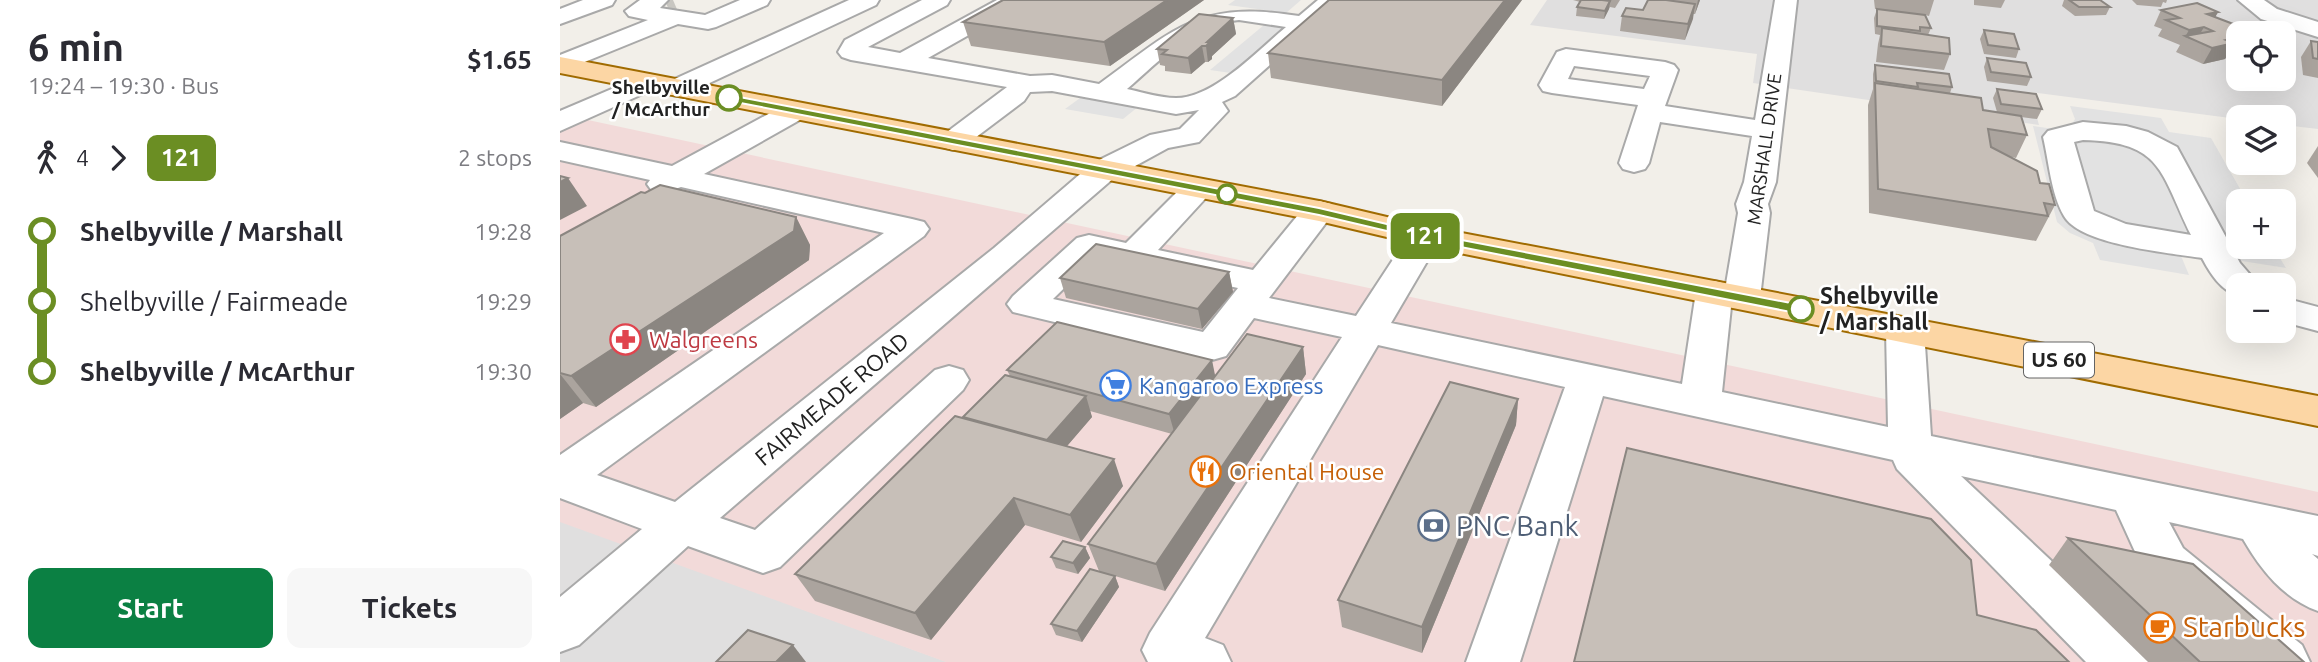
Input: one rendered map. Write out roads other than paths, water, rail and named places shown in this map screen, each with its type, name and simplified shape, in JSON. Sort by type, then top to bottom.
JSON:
[{"type":"main road","name":"US 60","points":[[560,65],[1319,211],[1425,236],[2318,411]]},
{"type":"street","points":[[560,17],[604,0]]},
{"type":"street","points":[[560,65],[660,7],[708,22],[759,0]]},
{"type":"street","points":[[677,88],[868,0]]},
{"type":"street","points":[[939,0],[854,45],[851,52],[1020,81],[1022,85]]},
{"type":"street","points":[[902,62],[1014,0]]},
{"type":"street","name":"MARSHALL DRIVE","points":[[1700,402],[1728,295],[1754,213],[1752,204],[1760,182],[1786,0]]},
{"type":"street","points":[[2249,0],[2269,14],[2318,30]]},
{"type":"street","points":[[1104,93],[1202,21],[1238,14],[1282,18],[1318,7]]},
{"type":"street","points":[[953,141],[1014,95],[1022,85],[1052,83],[1176,106],[1206,100],[1225,90],[1318,7]]},
{"type":"street","points":[[560,122],[647,82]]},
{"type":"street","name":"FAIRMEADE ROAD","points":[[560,629],[683,522],[965,289],[1104,170],[1160,141],[1189,136],[1214,111],[1206,100]]},
{"type":"street","points":[[1634,163],[1652,105],[1767,131]]},
{"type":"street","points":[[1160,141],[1151,127],[1176,106]]},
{"type":"street","points":[[639,197],[795,111]]},
{"type":"street","points":[[2215,249],[2092,225],[2081,217],[2058,137],[2096,130],[2127,135],[2155,145],[2165,153],[2230,273]]},
{"type":"street","points":[[560,151],[912,229],[560,479]]},
{"type":"street","points":[[1134,255],[1199,188]]},
{"type":"street","points":[[965,289],[1212,347],[1319,211]]},
{"type":"street","points":[[1204,662],[1168,650],[1425,236]]},
{"type":"street","points":[[1026,304],[1089,245],[1134,255],[1367,331],[2318,536]]},
{"type":"street","points":[[2296,313],[2318,319]]},
{"type":"street","points":[[1905,330],[1910,448],[1913,457],[2122,662]]},
{"type":"street","points":[[1493,662],[1588,379]]},
{"type":"street","points":[[560,479],[763,553],[949,380]]},
{"type":"street","points":[[2133,496],[2165,563],[2283,662]]},
{"type":"street","points":[[2259,523],[2279,556],[2318,589]]},
{"type":"tunnel","points":[[666,3],[673,0]]},
{"type":"place","name":"Shelbyville / McArthur","points":[[729,98]]},
{"type":"place","name":"Shelbyville / Marshall","points":[[1801,309]]},
{"type":"place","name":"Walgreens","points":[[626,340]]},
{"type":"place","name":"Kangaroo Express","points":[[1116,386]]},
{"type":"place","name":"Oriental House","points":[[1206,472]]},
{"type":"place","name":"PNC Bank","points":[[1433,526]]},
{"type":"place","name":"Starbucks","points":[[2160,627]]}]
